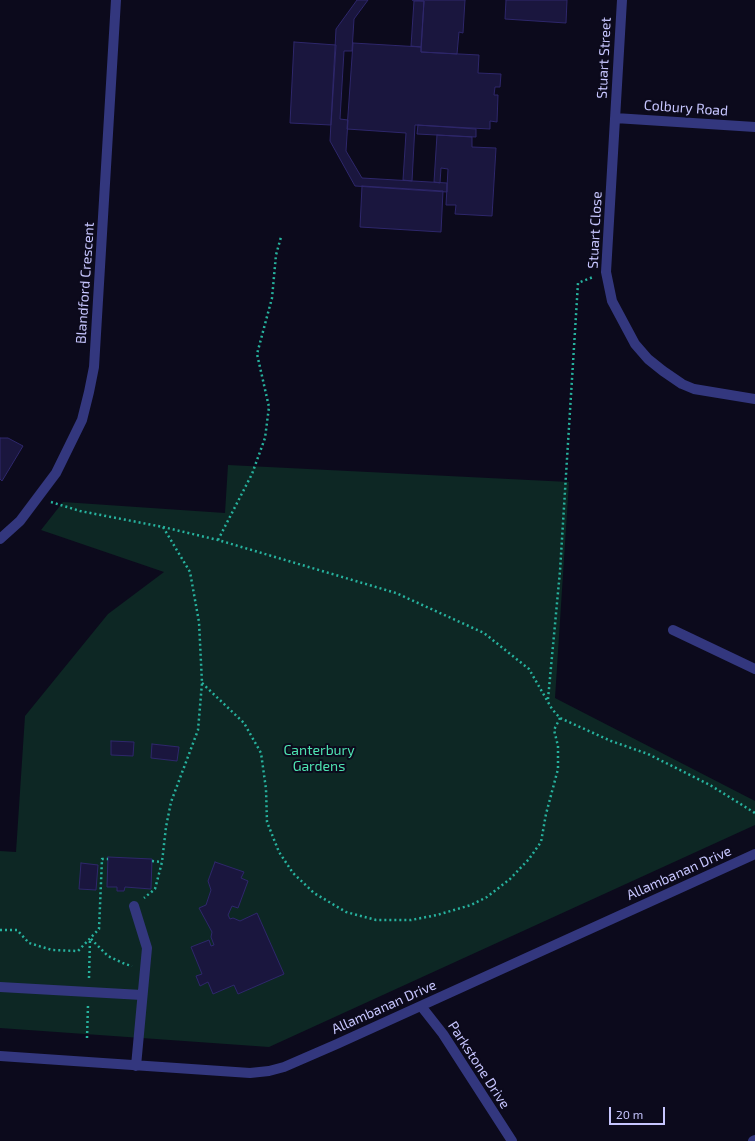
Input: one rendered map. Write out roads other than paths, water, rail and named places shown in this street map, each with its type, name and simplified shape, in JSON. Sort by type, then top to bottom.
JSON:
[{"type":"street","name":"Blandford Crescent","points":[[0,539],[20,521],[39,498],[56,473],[82,420],[94,368],[116,0]]},
{"type":"street","name":"Stuart Street","points":[[615,118],[622,0]]},
{"type":"street","name":"Colbury Road","points":[[615,118],[755,126]]},
{"type":"street","name":"Stuart Close","points":[[615,118],[606,272],[612,301],[635,344],[648,359],[682,384],[694,389],[755,399]]},
{"type":"street","points":[[673,630],[755,669]]},
{"type":"street","name":"Allambanan Drive","points":[[0,1056],[250,1073],[269,1071],[284,1067],[755,854]]},
{"type":"street","points":[[134,906],[147,948],[136,1066]]},
{"type":"street","points":[[0,987],[142,995]]},
{"type":"street","name":"Parkstone Drive","points":[[421,1006],[443,1034],[512,1141]]},
{"type":"park label","name":"Canterbury Gardens","points":[[319,758]]}]
